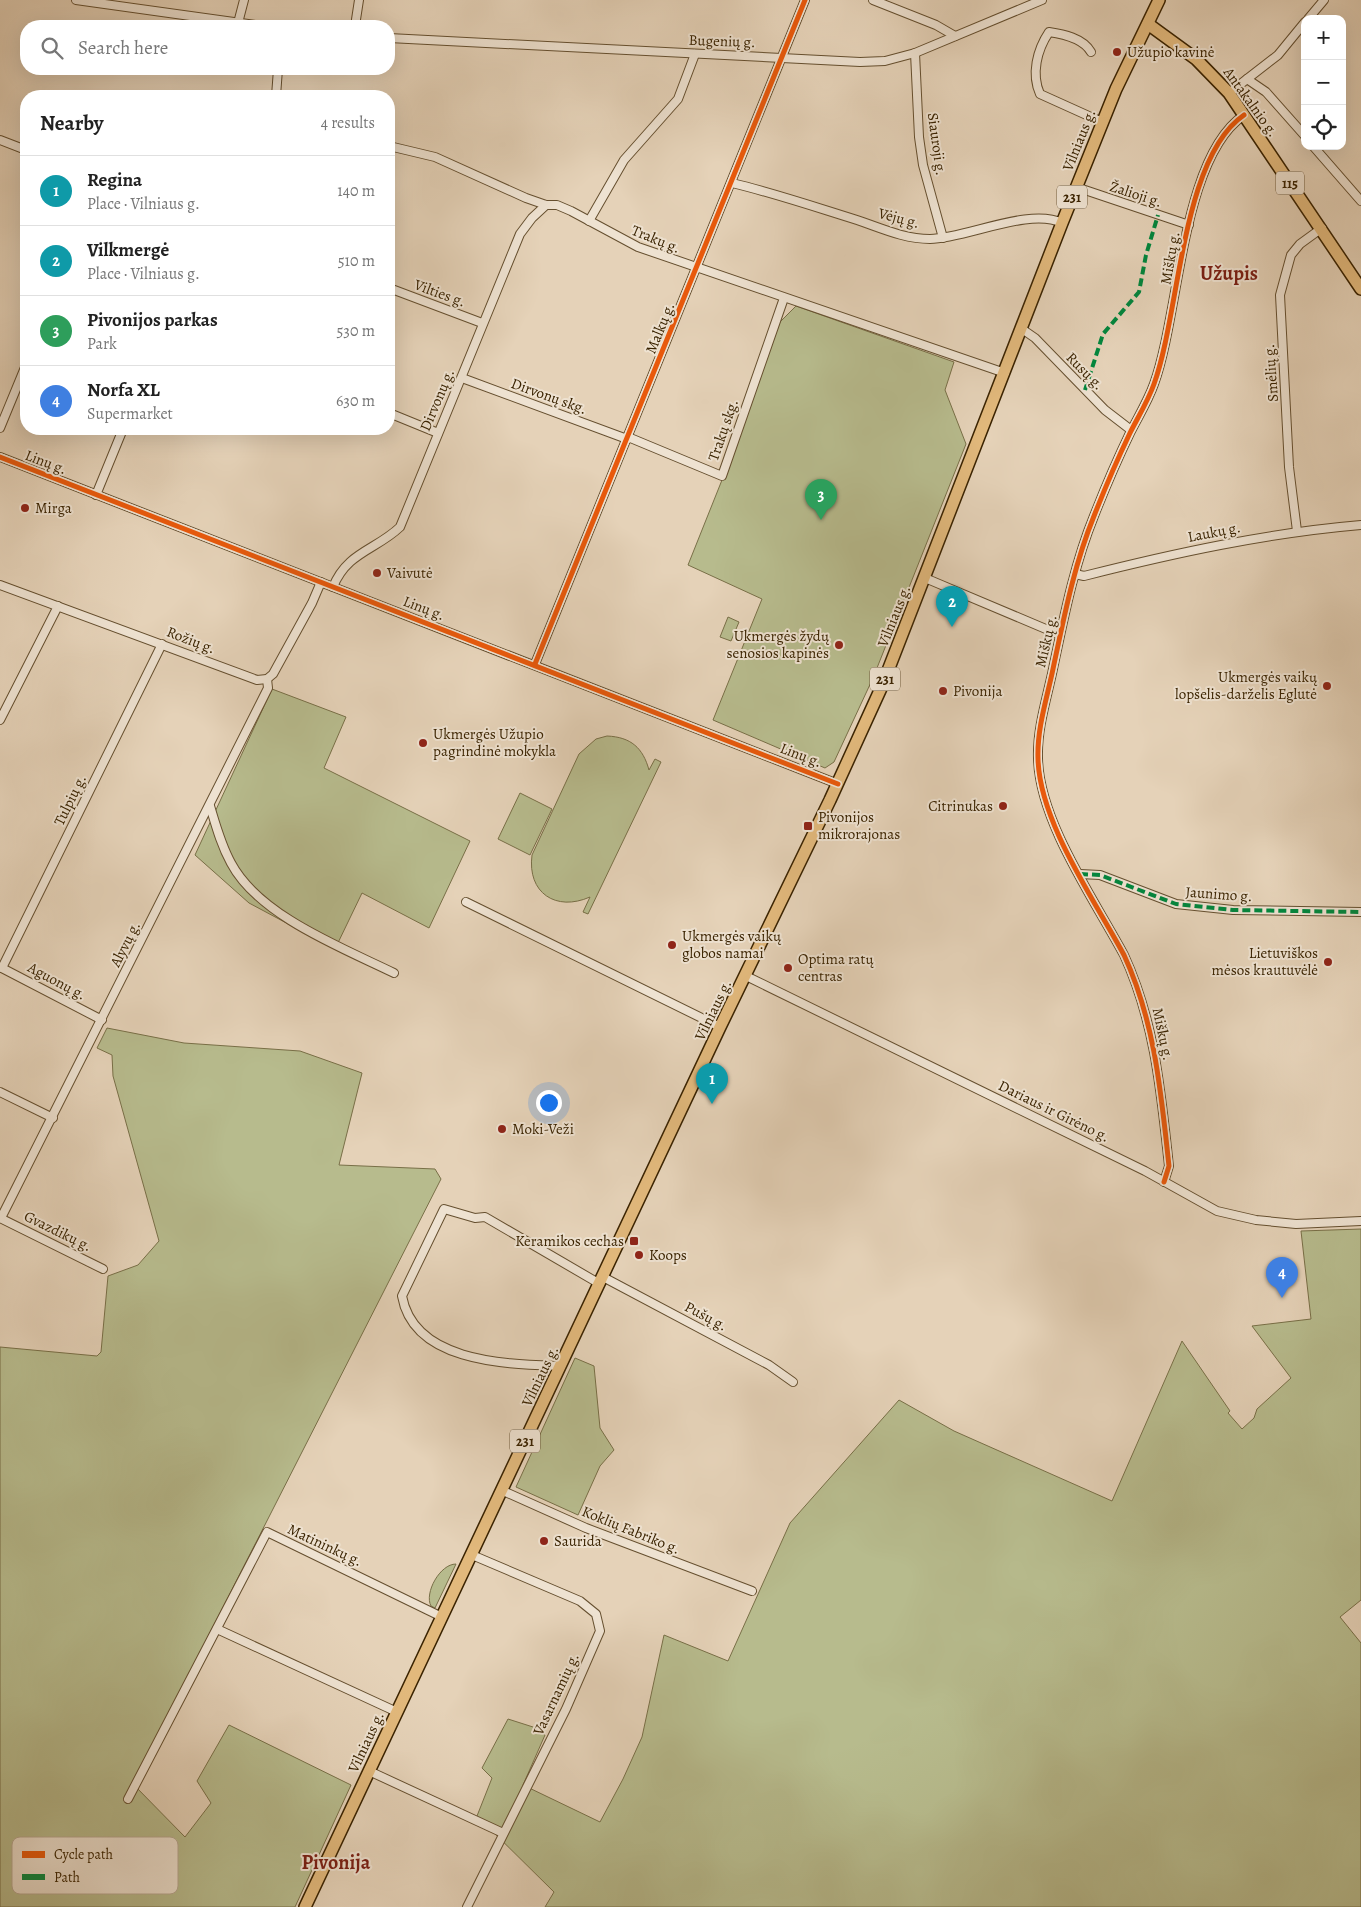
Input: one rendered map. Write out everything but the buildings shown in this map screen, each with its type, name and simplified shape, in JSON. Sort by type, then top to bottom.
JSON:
[{"type":"main road","name":"Vilniaus g.","points":[[305,1907],[501,1490],[602,1281],[720,1027],[838,784],[882,686],[1102,122],[1159,0]]},
{"type":"main road","name":"Antakalnio g.","points":[[1148,24],[1196,59],[1229,93],[1322,228],[1361,289]]},
{"type":"street","points":[[76,0],[211,20]]},
{"type":"street","points":[[239,20],[244,0]]},
{"type":"street","points":[[355,20],[358,0]]},
{"type":"street","name":"Malkų g.","points":[[535,664],[698,269],[806,0]]},
{"type":"street","points":[[873,0],[936,25],[955,36]]},
{"type":"street","name":"Bugenių g.","points":[[395,38],[885,62],[915,53],[1042,0]]},
{"type":"street","points":[[1311,15],[1324,0]]},
{"type":"street","points":[[1229,93],[1278,54],[1301,27]]},
{"type":"street","points":[[1091,52],[1083,43],[1064,35],[1049,32],[1040,48],[1035,75],[1040,94],[1102,122]]},
{"type":"street","name":"Siauroji g.","points":[[915,53],[919,137],[923,164],[943,238]]},
{"type":"street","points":[[590,221],[624,160],[678,99],[695,54]]},
{"type":"street","points":[[276,90],[278,75]]},
{"type":"street","points":[[1247,79],[1266,92],[1301,131]]},
{"type":"street","name":"Miškų g.","points":[[1164,1182],[1168,1166],[1156,1060],[1149,1022],[1134,976],[1080,874],[1052,817],[1044,796],[1038,768],[1040,728],[1075,574],[1093,517],[1131,430],[1153,386],[1168,336],[1196,192],[1213,150],[1224,133],[1244,115]]},
{"type":"street","points":[[0,140],[20,148]]},
{"type":"street","name":"Trakų g.","points":[[395,147],[435,156],[546,206],[557,205],[638,247],[1005,373]]},
{"type":"street","points":[[1316,150],[1361,201]]},
{"type":"street","name":"Vėjų g.","points":[[732,182],[764,190],[910,238],[943,238],[1025,220],[1046,218],[1062,223]]},
{"type":"street","name":"Žalioji g.","points":[[1076,187],[1189,225]]},
{"type":"street","name":"Dirvonų g.","points":[[333,587],[342,571],[355,556],[391,536],[400,527],[520,234],[532,218],[546,206]]},
{"type":"street","name":"Smėlių g.","points":[[1297,531],[1289,467],[1280,295],[1291,255],[1300,244],[1322,228]]},
{"type":"street","name":"Vilties g.","points":[[395,290],[482,323]]},
{"type":"street","name":"Trakų skg.","points":[[628,438],[722,476],[784,298]]},
{"type":"street","name":"Rusų g.","points":[[1022,329],[1035,338],[1105,410],[1131,430]]},
{"type":"street","name":"Dirvonų skg.","points":[[462,378],[628,438]]},
{"type":"street","points":[[0,428],[20,380]]},
{"type":"street","points":[[395,416],[438,433]]},
{"type":"street","points":[[96,495],[121,435]]},
{"type":"street","name":"Linų g.","points":[[0,457],[535,664],[838,784]]},
{"type":"street","name":"Laukų g.","points":[[1075,574],[1084,576],[1203,548],[1297,531],[1361,524]]},
{"type":"street","points":[[925,578],[1060,635]]},
{"type":"street","points":[[267,679],[273,674],[312,603],[321,582]]},
{"type":"street","name":"Rožių g.","points":[[0,585],[257,680],[267,679]]},
{"type":"street","points":[[0,720],[58,606]]},
{"type":"street","name":"Tulpių g.","points":[[1,967],[162,644]]},
{"type":"street","name":"Alyvų g.","points":[[1,1218],[210,806],[268,688],[267,679]]},
{"type":"street","points":[[210,806],[219,837],[232,865],[256,895],[295,924],[394,973]]},
{"type":"street","name":"Jaunimo g.","points":[[1080,874],[1100,876],[1176,904],[1233,910],[1361,912]]},
{"type":"street","points":[[466,902],[720,1027]]},
{"type":"street","name":"Aguonų g.","points":[[1,967],[102,1020]]},
{"type":"street","name":"Dariaus ir Girėno g.","points":[[746,976],[1164,1182],[1207,1207],[1256,1220],[1296,1224],[1361,1221]]},
{"type":"street","points":[[0,1092],[53,1118]]},
{"type":"street","name":"Pušų g.","points":[[561,1366],[511,1364],[469,1356],[427,1339],[418,1331],[404,1310],[402,1296],[444,1209],[475,1218],[485,1218],[602,1281],[769,1365],[793,1382]]},
{"type":"street","name":"Gvazdikų g.","points":[[1,1218],[104,1269]]},
{"type":"street","name":"Koklių Fabriko g.","points":[[501,1490],[586,1528],[752,1592]]},
{"type":"street","name":"Matininkų g.","points":[[128,1799],[267,1532],[442,1617]]},
{"type":"street","name":"Vasarnamių g.","points":[[467,1907],[566,1709],[600,1631],[596,1614],[580,1600],[472,1554]]},
{"type":"street","points":[[217,1629],[397,1712]]},
{"type":"street","points":[[369,1771],[503,1833]]},
{"type":"green space","points":[[796,306],[954,362],[945,390],[966,444],[873,678],[834,762],[825,768],[713,720],[762,599],[688,565],[724,475],[780,322]]},
{"type":"green space","points":[[728,617],[739,622],[731,641],[720,637]]},
{"type":"green space","points":[[272,689],[346,717],[324,768],[470,841],[429,928],[362,893],[335,949],[249,903],[195,855]]},
{"type":"green space","points":[[607,736],[623,739],[635,745],[643,756],[649,770],[655,759],[661,762],[588,914],[583,912],[590,897],[566,902],[546,896],[539,889],[534,880],[532,855],[579,754],[596,739]]},
{"type":"green space","points":[[520,793],[552,809],[530,855],[498,839]]},
{"type":"green space","points":[[107,1028],[184,1043],[300,1051],[362,1073],[339,1165],[435,1169],[441,1179],[133,1784],[185,1837],[211,1803],[197,1781],[229,1725],[351,1785],[295,1907],[0,1907],[0,1347],[97,1356],[101,1352],[108,1276],[138,1265],[159,1241],[113,1076],[112,1055],[97,1048]]},
{"type":"green space","points":[[1361,1229],[1361,1600],[1340,1617],[1361,1643],[1361,1907],[545,1907],[554,1892],[477,1816],[492,1778],[482,1768],[508,1719],[533,1727],[545,1735],[523,1785],[600,1822],[623,1779],[642,1737],[664,1635],[728,1661],[790,1523],[899,1400],[954,1431],[1112,1501],[1182,1341],[1230,1411],[1228,1413],[1242,1429],[1254,1418],[1257,1409],[1291,1378],[1252,1326],[1311,1319],[1301,1231]]},
{"type":"green space","points":[[575,1358],[594,1366],[600,1428],[614,1450],[600,1466],[578,1515],[516,1487]]},
{"type":"green space","points":[[456,1564],[435,1608],[431,1606],[429,1600],[435,1580],[444,1569]]},
{"type":"marked path","points":[[1085,390],[1103,334],[1139,292],[1146,255],[1158,215]]},
{"type":"marked path","points":[[1080,874],[1100,875],[1176,904],[1233,910],[1361,912]]},
{"type":"cycle path","points":[[535,664],[805,0]]},
{"type":"cycle path","points":[[1164,1182],[1169,1166],[1163,1112],[1155,1058],[1143,1006],[1135,980],[1124,955],[1084,885],[1058,833],[1041,782],[1038,747],[1043,713],[1075,572],[1087,535],[1107,485],[1154,384],[1163,354],[1185,239],[1195,200],[1207,165],[1223,136],[1244,115]]},
{"type":"cycle path","points":[[0,457],[838,784]]},
{"type":"place","name":"Užupio kavinė","points":[[1117,52]]},
{"type":"place","name":"Mirga","points":[[25,508]]},
{"type":"place","name":"Pivonijos parkas","points":[[821,520]]},
{"type":"place","name":"Vaivutė","points":[[377,573]]},
{"type":"place","name":"Vilkmergė","points":[[952,627]]},
{"type":"place","name":"Ukmergės žydų senosios kapinės","points":[[839,645]]},
{"type":"place","name":"Ukmergės vaikų lopšelis-darželis Eglutė","points":[[1327,686]]},
{"type":"place","name":"Pivonija","points":[[943,691]]},
{"type":"place","name":"Ukmergės Užupio pagrindinė mokykla","points":[[423,743]]},
{"type":"place","name":"Citrinukas","points":[[1003,806]]},
{"type":"place","name":"Pivonijos mikrorajonas","points":[[808,826]]},
{"type":"place","name":"Ukmergės vaikų globos namai","points":[[672,945]]},
{"type":"place","name":"Lietuviškos mėsos krautuvėlė","points":[[1328,962]]},
{"type":"place","name":"Optima ratų centras","points":[[788,968]]},
{"type":"place","name":"Regina","points":[[712,1104]]},
{"type":"place","name":"Moki-Veži","points":[[502,1129]]},
{"type":"place","name":"Keramikos cechas","points":[[634,1241]]},
{"type":"place","name":"Koops","points":[[639,1255]]},
{"type":"place","name":"Norfa XL","points":[[1282,1298]]},
{"type":"place","name":"Saurida","points":[[544,1541]]},
{"type":"district","name":"Užupis","points":[[1229,273]]},
{"type":"district","name":"Pivonija","points":[[336,1862]]}]
